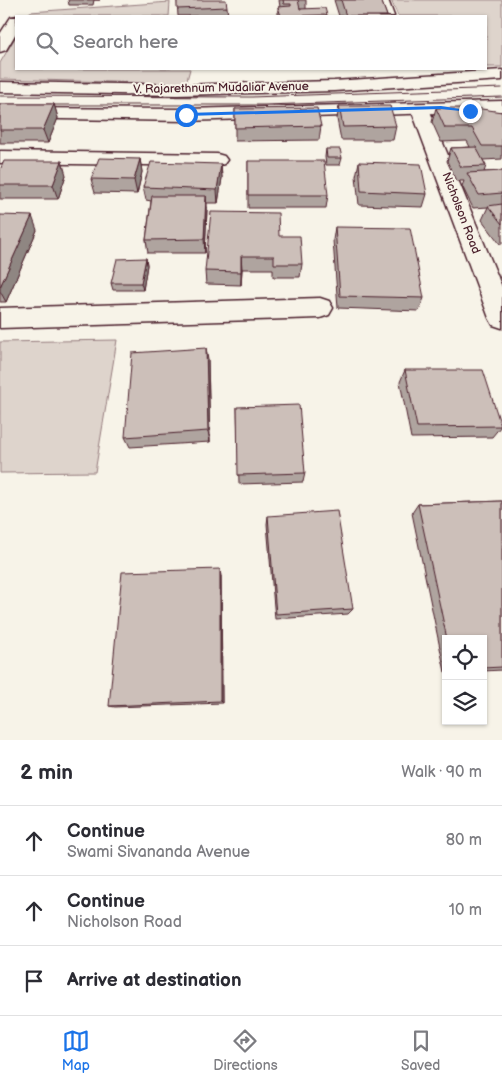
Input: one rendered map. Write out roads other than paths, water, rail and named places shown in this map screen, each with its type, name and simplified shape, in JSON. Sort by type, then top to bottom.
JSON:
[{"type":"street","points":[[381,0],[387,15]]},
{"type":"street","points":[[0,47],[15,22]]},
{"type":"street","name":"V. Rajarethnum Mudaliar Avenue","points":[[0,87],[177,90],[334,86],[409,75],[502,75]]},
{"type":"street","points":[[0,113],[186,115],[502,106]]},
{"type":"street","points":[[431,108],[502,116]]},
{"type":"street","name":"Nicholson Road","points":[[431,108],[494,274],[502,318]]},
{"type":"street","points":[[0,157],[217,160]]},
{"type":"street","points":[[0,318],[320,308]]},
{"type":"tram line","points":[[0,96],[251,97],[502,88]]},
{"type":"tram line","points":[[40,105],[265,105],[502,97]]}]
